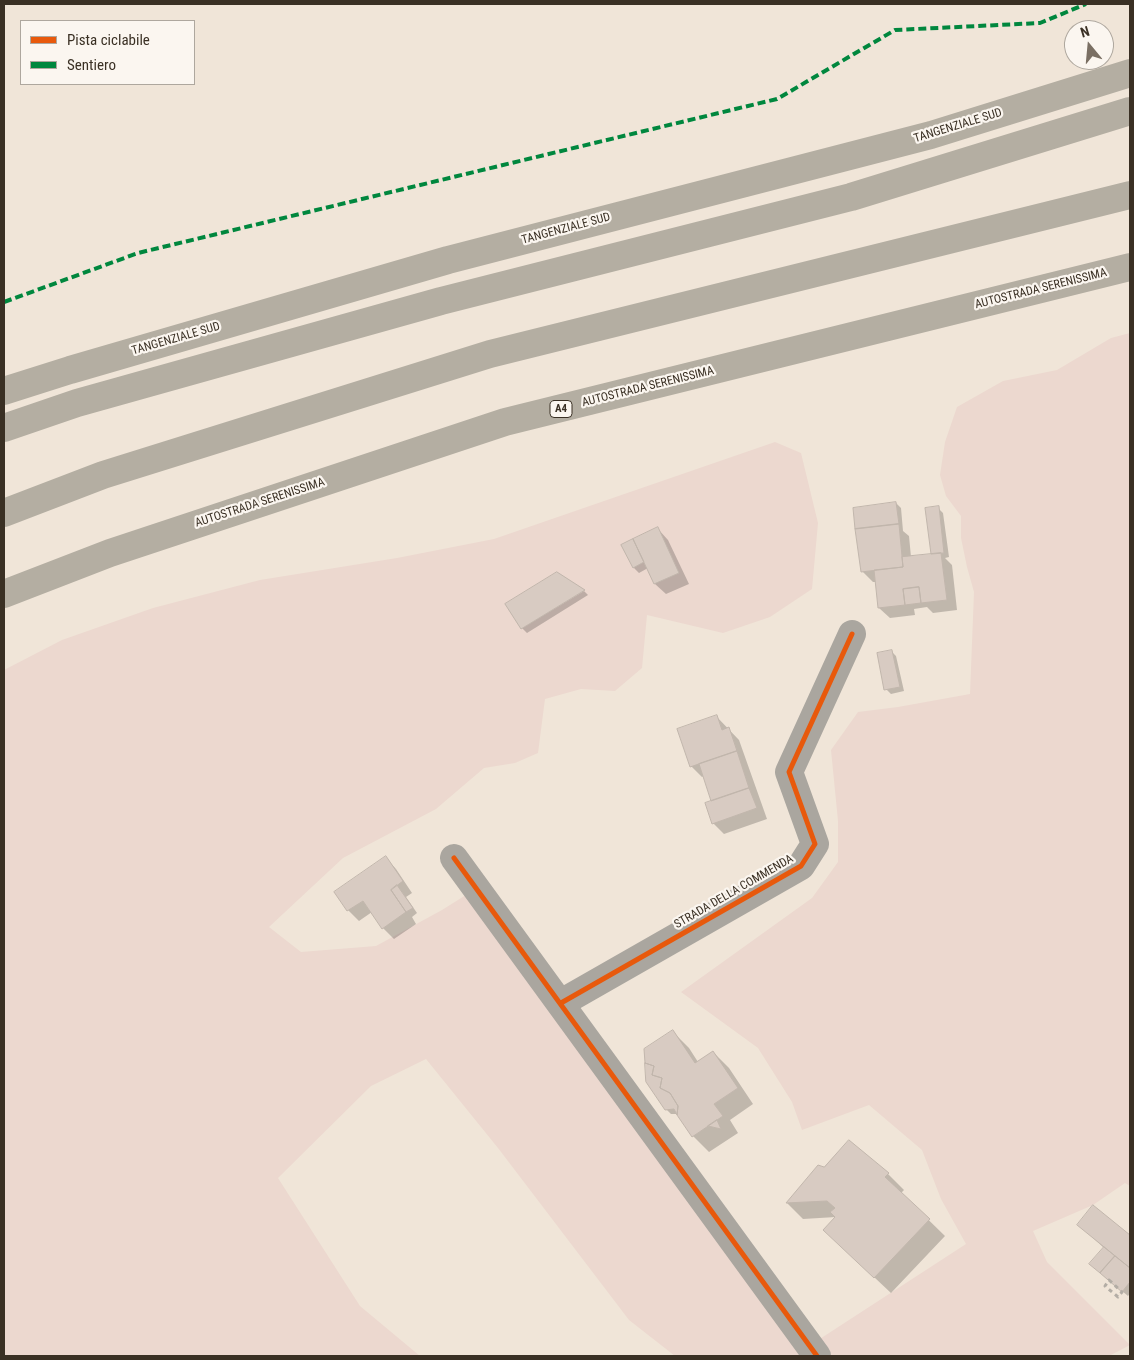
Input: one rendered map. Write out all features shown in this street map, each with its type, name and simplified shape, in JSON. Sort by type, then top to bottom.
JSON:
[{"type":"highway","name":"TANGENZIALE SUD","points":[[4,391],[70,370],[439,263],[931,134],[1130,72]]},
{"type":"highway","points":[[4,428],[77,403],[441,301],[851,196],[1130,111]]},
{"type":"highway","points":[[4,513],[103,475],[490,354],[1130,195]]},
{"type":"highway","name":"AUTOSTRADA SERENISSIMA","points":[[4,594],[110,553],[505,422],[1130,267]]},
{"type":"street","name":"STRADA DELLA COMMENDA","points":[[561,1004],[801,866],[815,844],[789,772],[852,634]]},
{"type":"street","points":[[454,858],[817,1356]]},
{"type":"path","points":[[1109,1280],[1122,1292],[1118,1298],[1105,1286],[1109,1280]]},
{"type":"shaded area","points":[[1130,333],[1130,1186],[1125,1183],[1093,1205],[1033,1231],[1047,1262],[1130,1345],[1109,1356],[675,1356],[629,1320],[498,1148],[426,1059],[371,1086],[278,1178],[360,1306],[420,1356],[4,1356],[4,670],[62,640],[153,608],[260,580],[397,558],[494,539],[775,442],[801,453],[818,523],[812,589],[770,617],[723,633],[647,615],[642,668],[615,691],[581,689],[545,699],[538,753],[515,763],[484,768],[436,809],[343,858],[269,927],[301,952],[376,946],[442,910],[477,888],[809,1346],[966,1244],[941,1199],[922,1150],[869,1105],[802,1130],[792,1102],[758,1048],[681,992],[812,898],[838,862],[838,821],[831,750],[858,712],[970,694],[974,592],[961,538],[961,516],[946,496],[940,475],[945,442],[957,407],[1003,381],[1057,370],[1111,338]]},
{"type":"building","points":[[896,502],[899,524],[855,529],[853,508]]},
{"type":"building","points":[[939,506],[944,553],[931,554],[925,508]]},
{"type":"building","points":[[899,524],[903,567],[861,572],[855,529]]},
{"type":"building","points":[[658,527],[679,573],[654,584],[633,539]]},
{"type":"building","points":[[633,539],[644,562],[633,568],[621,545]]},
{"type":"building","points":[[941,553],[947,600],[921,603],[919,587],[903,589],[905,605],[878,608],[874,570],[903,567],[902,557]]},
{"type":"building","points":[[557,572],[585,590],[521,629],[505,604]]},
{"type":"building","points":[[919,587],[921,603],[905,605],[903,589]]},
{"type":"building","points":[[892,650],[900,687],[884,690],[877,653]]},
{"type":"building","points":[[717,715],[722,730],[729,727],[737,751],[690,767],[677,729]]},
{"type":"building","points":[[737,751],[749,788],[711,801],[699,764]]},
{"type":"building","points":[[749,788],[757,808],[712,824],[705,803]]},
{"type":"building","points":[[386,856],[403,881],[391,890],[406,912],[382,929],[363,901],[347,911],[334,892]]},
{"type":"building","points":[[397,885],[413,908],[406,912],[391,890]]},
{"type":"building","points":[[673,1030],[695,1063],[713,1051],[738,1088],[714,1104],[723,1116],[692,1137],[677,1115],[678,1106],[670,1093],[660,1088],[662,1078],[652,1075],[654,1066],[645,1063],[644,1049]]},
{"type":"building","points":[[645,1063],[654,1066],[652,1075],[662,1078],[660,1088],[670,1093],[678,1106],[677,1115],[674,1109],[665,1110],[646,1082]]},
{"type":"building","points":[[717,1120],[721,1129],[708,1126]]},
{"type":"building","points":[[849,1140],[889,1173],[885,1177],[930,1219],[874,1278],[823,1230],[835,1217],[830,1212],[835,1208],[827,1201],[786,1203],[818,1165],[824,1167]]},
{"type":"building","points":[[1093,1205],[1130,1235],[1130,1268],[1077,1225]]},
{"type":"building","points":[[1104,1247],[1115,1256],[1100,1273],[1089,1264]]},
{"type":"building","points":[[1115,1256],[1130,1268],[1130,1282],[1122,1292],[1100,1273]]},
{"type":"marked path","points":[[4,302],[138,253],[777,99],[895,30],[1040,23],[1086,4]]},
{"type":"cycle path","points":[[561,1003],[801,866],[815,844],[789,772],[852,634]]},
{"type":"cycle path","points":[[454,858],[817,1356]]}]
